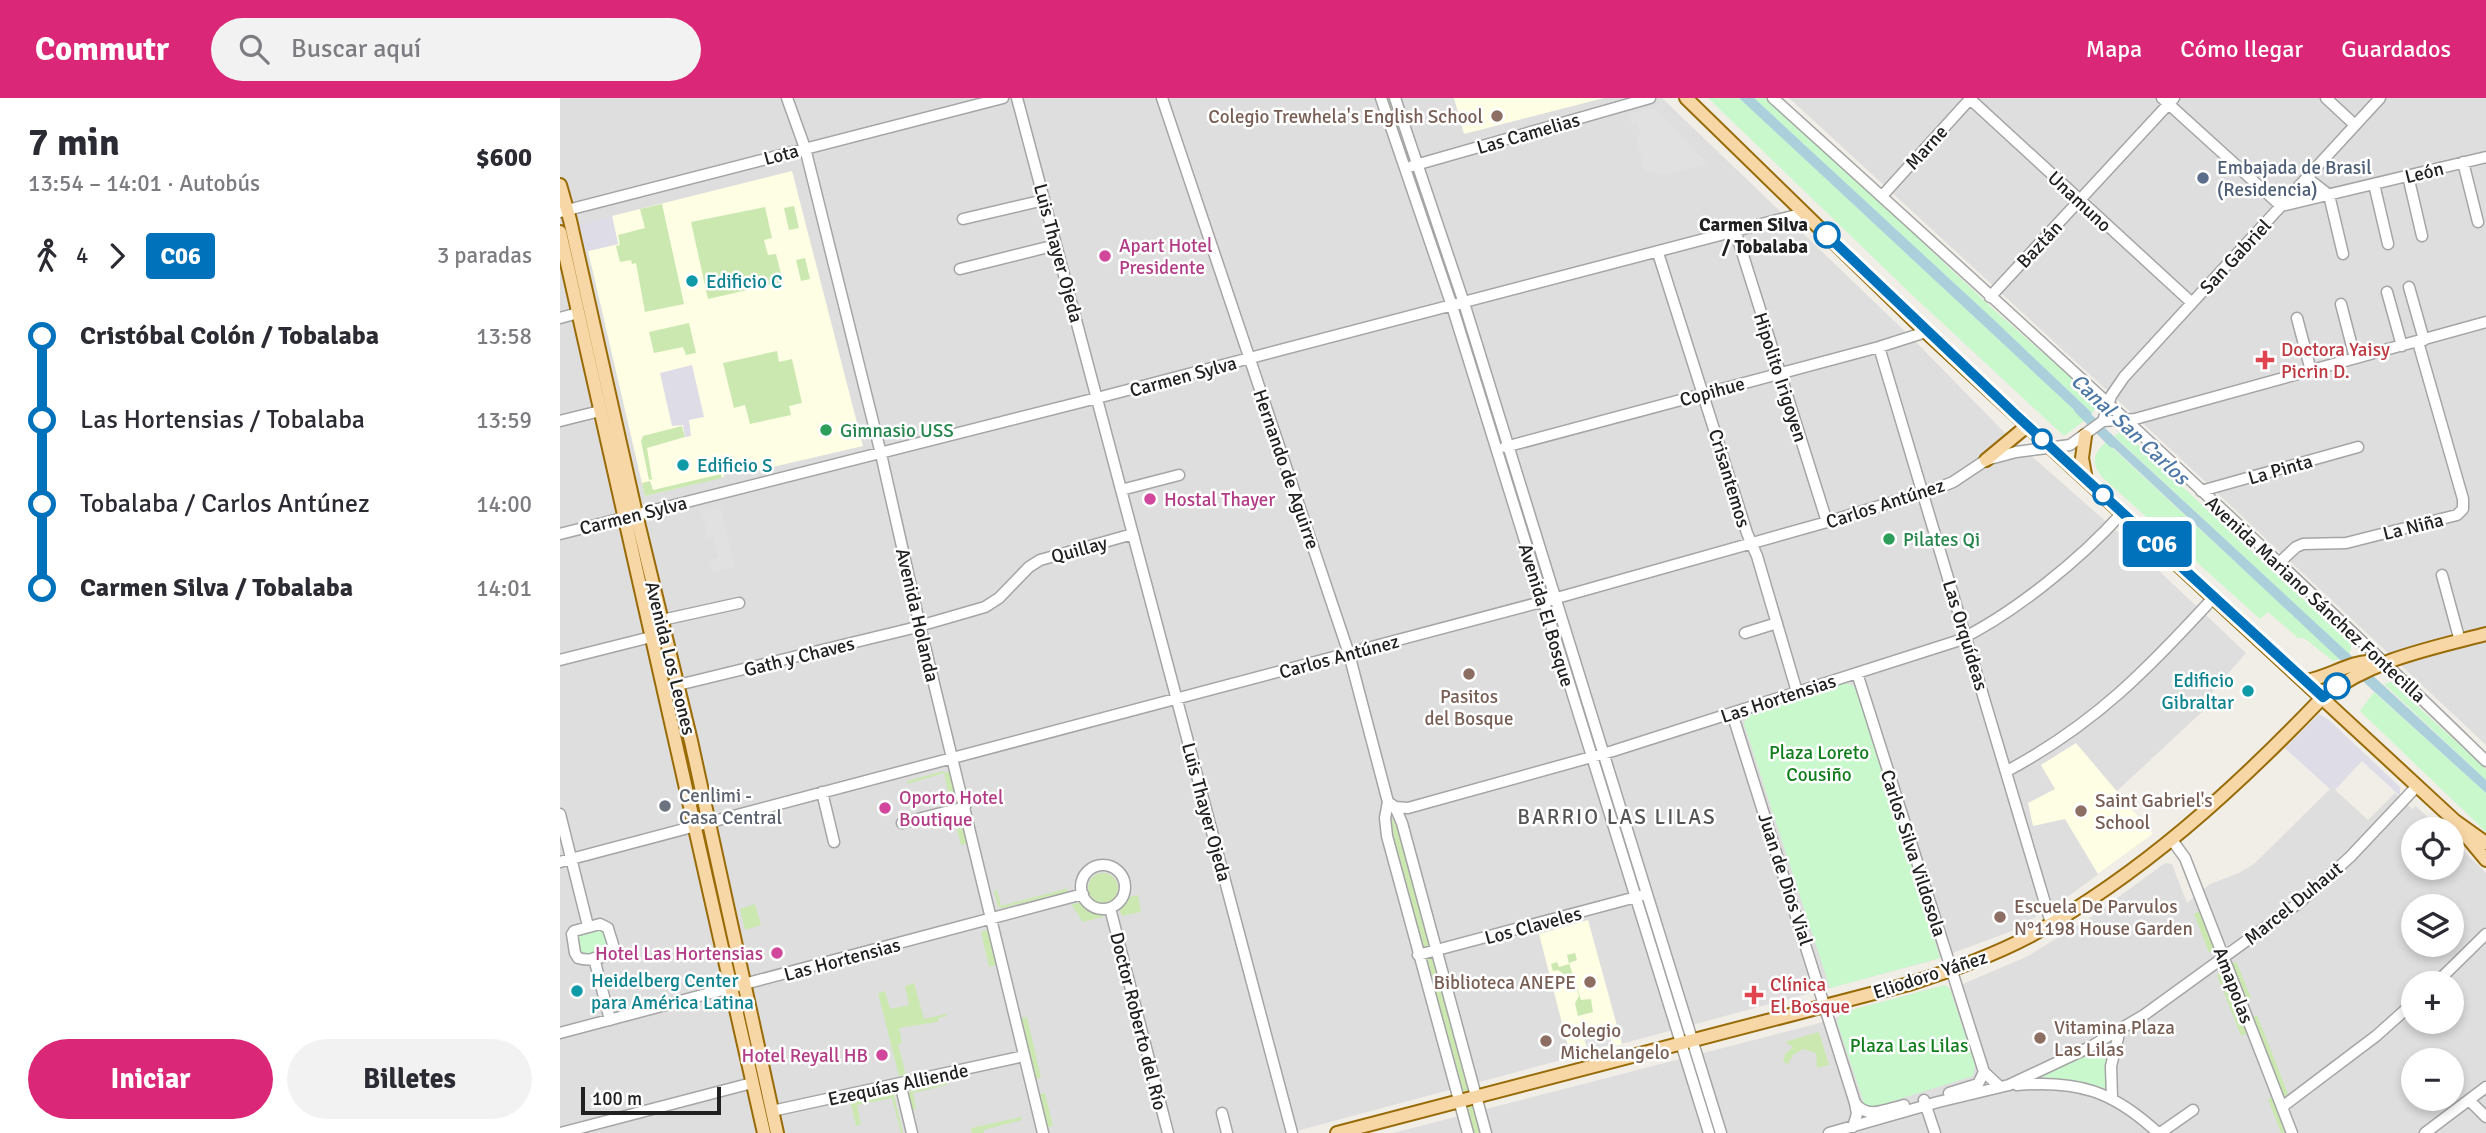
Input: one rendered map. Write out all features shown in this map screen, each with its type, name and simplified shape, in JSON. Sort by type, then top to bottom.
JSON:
[{"type":"main road","points":[[1686,98],[1926,332],[2451,817]]},
{"type":"main road","name":"Avenida Los Leones","points":[[560,185],[630,516],[651,637],[764,1133]]},
{"type":"main road","name":"Avenida Los Leones","points":[[560,232],[600,411],[662,620],[678,685],[777,1133]]},
{"type":"main road","points":[[1986,460],[2027,426]]},
{"type":"main road","points":[[2086,480],[2082,458],[2096,427]]},
{"type":"main road","points":[[2306,681],[2340,668],[2376,663],[2486,634]]},
{"type":"main road","name":"Eliodoro Yáñez","points":[[1337,1133],[1909,984],[1951,971],[2010,946],[2100,892],[2172,840],[2234,786],[2323,697],[2376,663]]},
{"type":"main road","points":[[2464,827],[2486,843]]},
{"type":"main road","points":[[2464,832],[2486,860]]},
{"type":"street","name":"Avenida Holanda","points":[[787,98],[805,148],[881,454],[1043,1133]]},
{"type":"street","name":"Lota","points":[[564,211],[1003,98]]},
{"type":"street","name":"Luis Thayer Ojeda","points":[[1017,98],[1292,1133]]},
{"type":"street","name":"Hernando de Aguirre","points":[[1162,98],[1349,653],[1436,950],[1486,1133]]},
{"type":"street","name":"Avenida El Bosque","points":[[1381,98],[1452,306],[1635,898],[1721,1133]]},
{"type":"street","name":"Avenida El Bosque","points":[[1395,98],[1464,303],[1647,894],[1709,1133]]},
{"type":"street","name":"Las Camelias","points":[[1405,168],[1650,98]]},
{"type":"street","name":"Avenida Mariano Sánchez Fontecilla","points":[[1773,98],[2126,421],[2279,564],[2376,663],[2486,761]]},
{"type":"street","name":"Marne","points":[[1882,196],[1970,98]]},
{"type":"street","name":"Unamuno","points":[[1970,98],[2192,303]]},
{"type":"street","points":[[2326,98],[2355,125]]},
{"type":"street","name":"San Gabriel","points":[[2096,427],[2124,377],[2380,98]]},
{"type":"street","points":[[2168,100],[2281,206]]},
{"type":"street","name":"Baztán","points":[[1990,297],[2168,100]]},
{"type":"street","name":"León","points":[[2281,206],[2486,157]]},
{"type":"street","points":[[2463,162],[2478,222]]},
{"type":"street","points":[[2408,176],[2422,236]]},
{"type":"street","points":[[2307,178],[2329,195],[2343,254]]},
{"type":"street","points":[[2374,184],[2388,244]]},
{"type":"street","points":[[963,219],[1044,200]]},
{"type":"street","name":"Carmen Sylva","points":[[560,534],[881,454],[1804,214]]},
{"type":"street","name":"Hipolito Irigoyen","points":[[1736,233],[1827,522]]},
{"type":"street","points":[[960,270],[1056,245]]},
{"type":"street","name":"Crisantemos","points":[[1658,253],[1797,692]]},
{"type":"street","points":[[2409,287],[2421,341]]},
{"type":"street","points":[[2387,292],[2402,346]]},
{"type":"street","points":[[2341,304],[2355,358]]},
{"type":"street","points":[[560,318],[578,313]]},
{"type":"street","points":[[2297,317],[2311,371]]},
{"type":"street","points":[[2096,427],[2486,323]]},
{"type":"street","name":"Copihue","points":[[1496,449],[1879,347],[1926,332]]},
{"type":"street","name":"La Niña","points":[[2279,564],[2290,551],[2303,544],[2346,542],[2457,515],[2461,511],[2464,502],[2421,341]]},
{"type":"street","name":"Las Orquídeas","points":[[1879,347],[2052,923]]},
{"type":"street","points":[[560,421],[600,411]]},
{"type":"street","name":"Carlos Antúnez","points":[[565,860],[1556,598],[1827,522],[1952,482],[1986,460],[2016,452],[2070,445],[2096,427]]},
{"type":"street","name":"La Pinta","points":[[2201,491],[2358,447]]},
{"type":"street","points":[[1121,490],[1179,475]]},
{"type":"street","name":"Las Hortensias","points":[[1392,804],[1408,808],[1591,757],[1966,636],[1995,620],[2030,594],[2093,543],[2122,513]]},
{"type":"street","name":"Quillay","points":[[920,626],[985,607],[999,598],[1029,567],[1040,560],[1133,534]]},
{"type":"street","points":[[2442,575],[2460,640]]},
{"type":"street","points":[[2007,771],[2079,727],[2118,696],[2171,646],[2214,597]]},
{"type":"street","points":[[662,620],[739,603]]},
{"type":"street","points":[[1745,633],[1777,623]]},
{"type":"street","name":"Gath y Chaves","points":[[678,685],[920,626]]},
{"type":"street","points":[[560,660],[651,637]]},
{"type":"street","name":"Carlos Silva Vildosola","points":[[1857,673],[1984,1072],[2005,1086]]},
{"type":"street","name":"Juan de Dios Vial","points":[[1732,713],[1855,1103],[1857,1114],[1853,1126]]},
{"type":"street","name":"Marcel Duhaut","points":[[2005,1086],[2120,1030],[2300,902],[2350,857],[2417,786]]},
{"type":"street","points":[[822,792],[834,842]]},
{"type":"street","name":"Hernando de Aguirre","points":[[1392,804],[1386,830],[1468,1133]]},
{"type":"street","points":[[902,823],[965,807]]},
{"type":"street","points":[[560,814],[565,860],[588,926]]},
{"type":"street","name":"Amapolas","points":[[2172,840],[2185,858],[2292,1133]]},
{"type":"street","points":[[1106,866],[1113,868],[1123,878],[1125,893],[1121,900],[1110,908],[1091,905],[1083,894],[1083,880],[1092,869],[1106,866]]},
{"type":"street","name":"Las Hortensias","points":[[560,1033],[1083,894]]},
{"type":"street","name":"Los Claveles","points":[[1418,955],[1647,894]]},
{"type":"street","name":"Doctor Roberto del Río","points":[[1110,908],[1167,1133]]},
{"type":"street","points":[[605,925],[612,945],[611,951],[607,955],[594,958],[578,958],[572,939],[575,931],[588,926],[605,925]]},
{"type":"street","points":[[2448,971],[2486,934]]},
{"type":"street","points":[[594,958],[610,1020]]},
{"type":"street","points":[[2282,1107],[2376,1037],[2401,1014]]},
{"type":"street","points":[[2112,1098],[2111,1066],[2120,1030]]},
{"type":"street","name":"Ezequías Alliende","points":[[772,1111],[1024,1056]]},
{"type":"street","points":[[1855,1103],[1861,1110],[1874,1113],[1925,1102],[1978,1084],[1984,1072]]},
{"type":"street","points":[[561,1133],[752,1083]]},
{"type":"street","points":[[900,1083],[912,1133]]},
{"type":"street","name":"Marcel Duhaut","points":[[1829,1133],[1925,1102],[2005,1086],[2070,1086],[2112,1098],[2131,1109],[2159,1133]]},
{"type":"street","points":[[2425,1133],[2486,1087]]},
{"type":"street","points":[[2470,1101],[2486,1117]]},
{"type":"street","points":[[1925,1102],[1935,1133]]},
{"type":"street","points":[[2159,1133],[2193,1110]]},
{"type":"street","points":[[1222,1113],[1227,1133]]},
{"type":"shaded area","points":[[560,98],[1662,98],[1915,341],[2004,432],[2119,533],[2246,653],[2200,706],[2204,710],[2117,791],[2153,834],[2073,893],[2017,929],[1934,960],[1289,1133],[560,1133]]},
{"type":"shaded area","name":"Colegio Trewhela's English School","points":[[1454,98],[1604,98],[1464,134]]},
{"type":"shaded area","points":[[1789,98],[2486,98],[2486,745],[2150,430]]},
{"type":"shaded area","points":[[1655,108],[1708,164],[1658,176],[1654,170],[1645,173],[1636,139],[1641,136],[1637,123],[1632,125],[1629,114]]},
{"type":"shaded area","points":[[792,171],[863,446],[747,473],[745,466],[723,470],[724,477],[645,496],[588,251],[618,244],[612,216]]},
{"type":"shaded area","points":[[612,216],[618,244],[584,252],[578,226]]},
{"type":"shaded area","points":[[692,365],[704,417],[689,420],[691,436],[685,437],[683,425],[672,426],[660,373]]},
{"type":"shaded area","points":[[721,508],[735,567],[713,572],[710,560],[718,557],[714,537],[708,538],[702,513]]},
{"type":"shaded area","points":[[2319,714],[2329,720],[2400,787],[2400,796],[2362,761],[2335,790],[2332,787],[2330,789],[2285,748]]},
{"type":"shaded area","name":"Saint Gabriel's School","points":[[2076,743],[2153,834],[2098,874],[2065,819],[2033,826],[2028,803],[2055,789],[2041,765]]},
{"type":"shaded area","points":[[2332,787],[2368,820],[2395,793],[2412,809],[2416,806],[2427,817],[2401,817],[2401,880],[2464,880],[2464,852],[2486,873],[2486,1133],[1393,1133],[1816,1024],[1838,1017],[1844,1012],[1945,985],[1951,989],[2026,957],[2087,920],[2165,863],[2172,864],[2187,903],[2210,884],[2254,864]]},
{"type":"shaded area","points":[[1588,920],[1622,1044],[1571,1058],[1539,934]]},
{"type":"shaded area","points":[[1609,1032],[1612,1045],[1588,1051],[1584,1039]]},
{"type":"green space","points":[[1386,98],[1390,98],[1476,355],[1719,1133],[1715,1133],[1457,313],[1431,221]]},
{"type":"green space","points":[[1708,98],[1739,98],[2085,420],[2064,436],[1910,293]]},
{"type":"green space","points":[[1754,98],[1770,98],[1993,309],[2100,403],[2092,413],[1992,318]]},
{"type":"green space","points":[[662,204],[684,304],[645,312],[636,263],[632,264],[631,260],[620,262],[616,246],[620,245],[618,235],[645,228],[640,209]]},
{"type":"green space","points":[[794,206],[799,228],[789,230],[784,208]]},
{"type":"green space","points":[[765,207],[772,238],[764,240],[768,255],[776,254],[783,282],[708,299],[691,222]]},
{"type":"green space","points":[[805,258],[810,279],[801,281],[796,260]]},
{"type":"green space","points":[[689,323],[696,353],[686,355],[683,347],[654,353],[649,332]]},
{"type":"green space","points":[[777,351],[779,362],[792,359],[802,403],[789,406],[791,415],[750,424],[745,405],[734,408],[723,363]]},
{"type":"green space","points":[[682,426],[685,437],[647,448],[652,479],[649,480],[641,441],[643,436]]},
{"type":"green space","points":[[2120,432],[2125,433],[2351,644],[2349,654],[2114,436]]},
{"type":"green space","points":[[2106,442],[2340,659],[2333,661],[2304,638],[2298,638],[2268,612],[2260,619],[2103,478],[2096,468],[2095,459]]},
{"type":"green space","points":[[721,474],[722,478],[645,496],[642,483],[650,481],[653,490]]},
{"type":"green space","points":[[633,531],[700,801],[772,1133],[769,1133],[704,833]]},
{"type":"green space","points":[[2391,682],[2486,769],[2486,780],[2384,684]]},
{"type":"green space","name":"Plaza Loreto Cousiño","points":[[1845,683],[1854,686],[1875,743],[1940,958],[1830,988],[1744,724],[1746,716]]},
{"type":"green space","points":[[2374,692],[2486,793],[2486,832],[2360,711]]},
{"type":"green space","points":[[943,771],[944,773],[907,784],[907,781]]},
{"type":"green space","points":[[949,772],[956,799],[950,800],[944,773]]},
{"type":"green space","points":[[959,808],[967,844],[961,845],[952,810]]},
{"type":"green space","points":[[1390,814],[1397,828],[1482,1133],[1473,1133],[1390,829]]},
{"type":"green space","points":[[1103,873],[1114,877],[1118,888],[1114,899],[1103,903],[1092,899],[1088,888],[1092,877]]},
{"type":"green space","points":[[1067,886],[1067,892],[1002,908],[998,907],[994,891],[997,890],[1001,906],[1065,889]]},
{"type":"green space","points":[[1138,895],[1141,912],[1122,916],[1119,908],[1126,904],[1130,897]]},
{"type":"green space","points":[[1079,903],[1088,911],[1102,914],[1103,917],[1083,922],[1071,904]]},
{"type":"green space","points":[[755,904],[761,925],[745,930],[740,909]]},
{"type":"green space","points":[[2200,911],[2215,949],[2209,953],[2194,914]]},
{"type":"green space","points":[[604,929],[610,945],[607,949],[583,955],[579,953],[577,936]]},
{"type":"green space","points":[[988,930],[996,965],[989,967],[981,932]]},
{"type":"green space","points":[[1575,953],[1577,960],[1569,963],[1581,1000],[1591,999],[1593,1012],[1578,1016],[1575,1003],[1579,996],[1574,981],[1558,970],[1553,971],[1551,964],[1557,962],[1559,967],[1569,964],[1567,955]]},
{"type":"green space","points":[[2236,961],[2251,998],[2245,1000],[2231,965]]},
{"type":"green space","points":[[2223,970],[2247,1034],[2241,1036],[2217,975]]},
{"type":"green space","points":[[914,983],[924,1019],[946,1014],[947,1016],[939,1018],[937,1022],[899,1028],[902,1043],[898,1044],[906,1075],[899,1076],[878,993],[885,991],[890,1009],[909,1005],[905,986]]},
{"type":"green space","name":"Plaza Las Lilas","points":[[1945,985],[1950,989],[1975,1065],[1973,1076],[1877,1106],[1867,1106],[1837,1022],[1840,1014]]},
{"type":"green space","points":[[2257,1015],[2288,1094],[2285,1096],[2252,1018]]},
{"type":"green space","points":[[1027,1017],[1041,1078],[1035,1079],[1021,1018]]},
{"type":"green space","points":[[1819,1032],[1829,1065],[1817,1068],[1816,1053],[1803,1049],[1793,1055],[1788,1064],[1783,1062],[1785,1054],[1793,1047],[1785,1042]]},
{"type":"green space","points":[[2105,1044],[2109,1050],[2105,1090],[2072,1081],[2042,1077],[2042,1074],[2075,1061]]},
{"type":"green space","points":[[947,1083],[913,1093],[916,1109],[911,1110],[907,1092]]},
{"type":"green space","points":[[893,1091],[903,1133],[892,1098],[857,1105],[861,1124],[856,1126],[850,1100]]},
{"type":"green space","points":[[1045,1093],[1053,1126],[1046,1128],[1038,1095]]},
{"type":"green space","points":[[2272,1097],[2287,1133],[2281,1133],[2268,1099]]},
{"type":"green space","points":[[1021,1117],[1022,1120],[983,1130],[984,1133],[972,1133],[971,1128]]},
{"type":"water","points":[[1739,98],[1754,98],[2092,413],[2085,420]]},
{"type":"water","points":[[2109,432],[2486,780],[2486,793],[2103,438]]},
{"type":"waterway","name":"Canal San Carlos","points":[[2079,409],[2113,443]]},
{"type":"bus line","name":"C06","points":[[1827,235],[1926,332],[2323,697],[2337,686]]},
{"type":"place","name":"Colegio Trewhela's English School","points":[[1497,116]]},
{"type":"place","name":"Embajada de Brasil (Residencia)","points":[[2203,178]]},
{"type":"place","name":"Carmen Silva / Tobalaba","points":[[1827,235]]},
{"type":"place","name":"Apart Hotel Presidente","points":[[1105,256]]},
{"type":"place","name":"Edificio C","points":[[692,281]]},
{"type":"place","name":"Doctora Yaisy Picrin D.","points":[[2265,360]]},
{"type":"place","name":"Gimnasio USS","points":[[826,430]]},
{"type":"place","name":"Edificio S","points":[[683,465]]},
{"type":"place","name":"Hostal Thayer","points":[[1150,499]]},
{"type":"place","name":"Pilates Qi","points":[[1889,539]]},
{"type":"place","name":"Pasitos del Bosque","points":[[1469,674]]},
{"type":"place","name":"Edificio Gibraltar","points":[[2248,691]]},
{"type":"place","name":"Cenlimi - Casa Central","points":[[665,806]]},
{"type":"place","name":"Oporto Hotel Boutique","points":[[885,808]]},
{"type":"place","name":"Saint Gabriel's School","points":[[2081,811]]},
{"type":"place","name":"Escuela De Parvulos N°1198 House Garden","points":[[2000,917]]},
{"type":"place","name":"Hotel Las Hortensias","points":[[777,953]]},
{"type":"place","name":"Biblioteca ANEPE","points":[[1590,982]]},
{"type":"place","name":"Heidelberg Center para América Latina","points":[[577,991]]},
{"type":"place","name":"Clínica El Bosque","points":[[1754,995]]},
{"type":"place","name":"Vitamina Plaza Las Lilas","points":[[2040,1038]]},
{"type":"place","name":"Colegio Michelangelo","points":[[1546,1041]]},
{"type":"place","name":"Hotel Reyall HB","points":[[882,1055]]},
{"type":"district","name":"BARRIO LAS LILAS","points":[[1617,817]]}]
